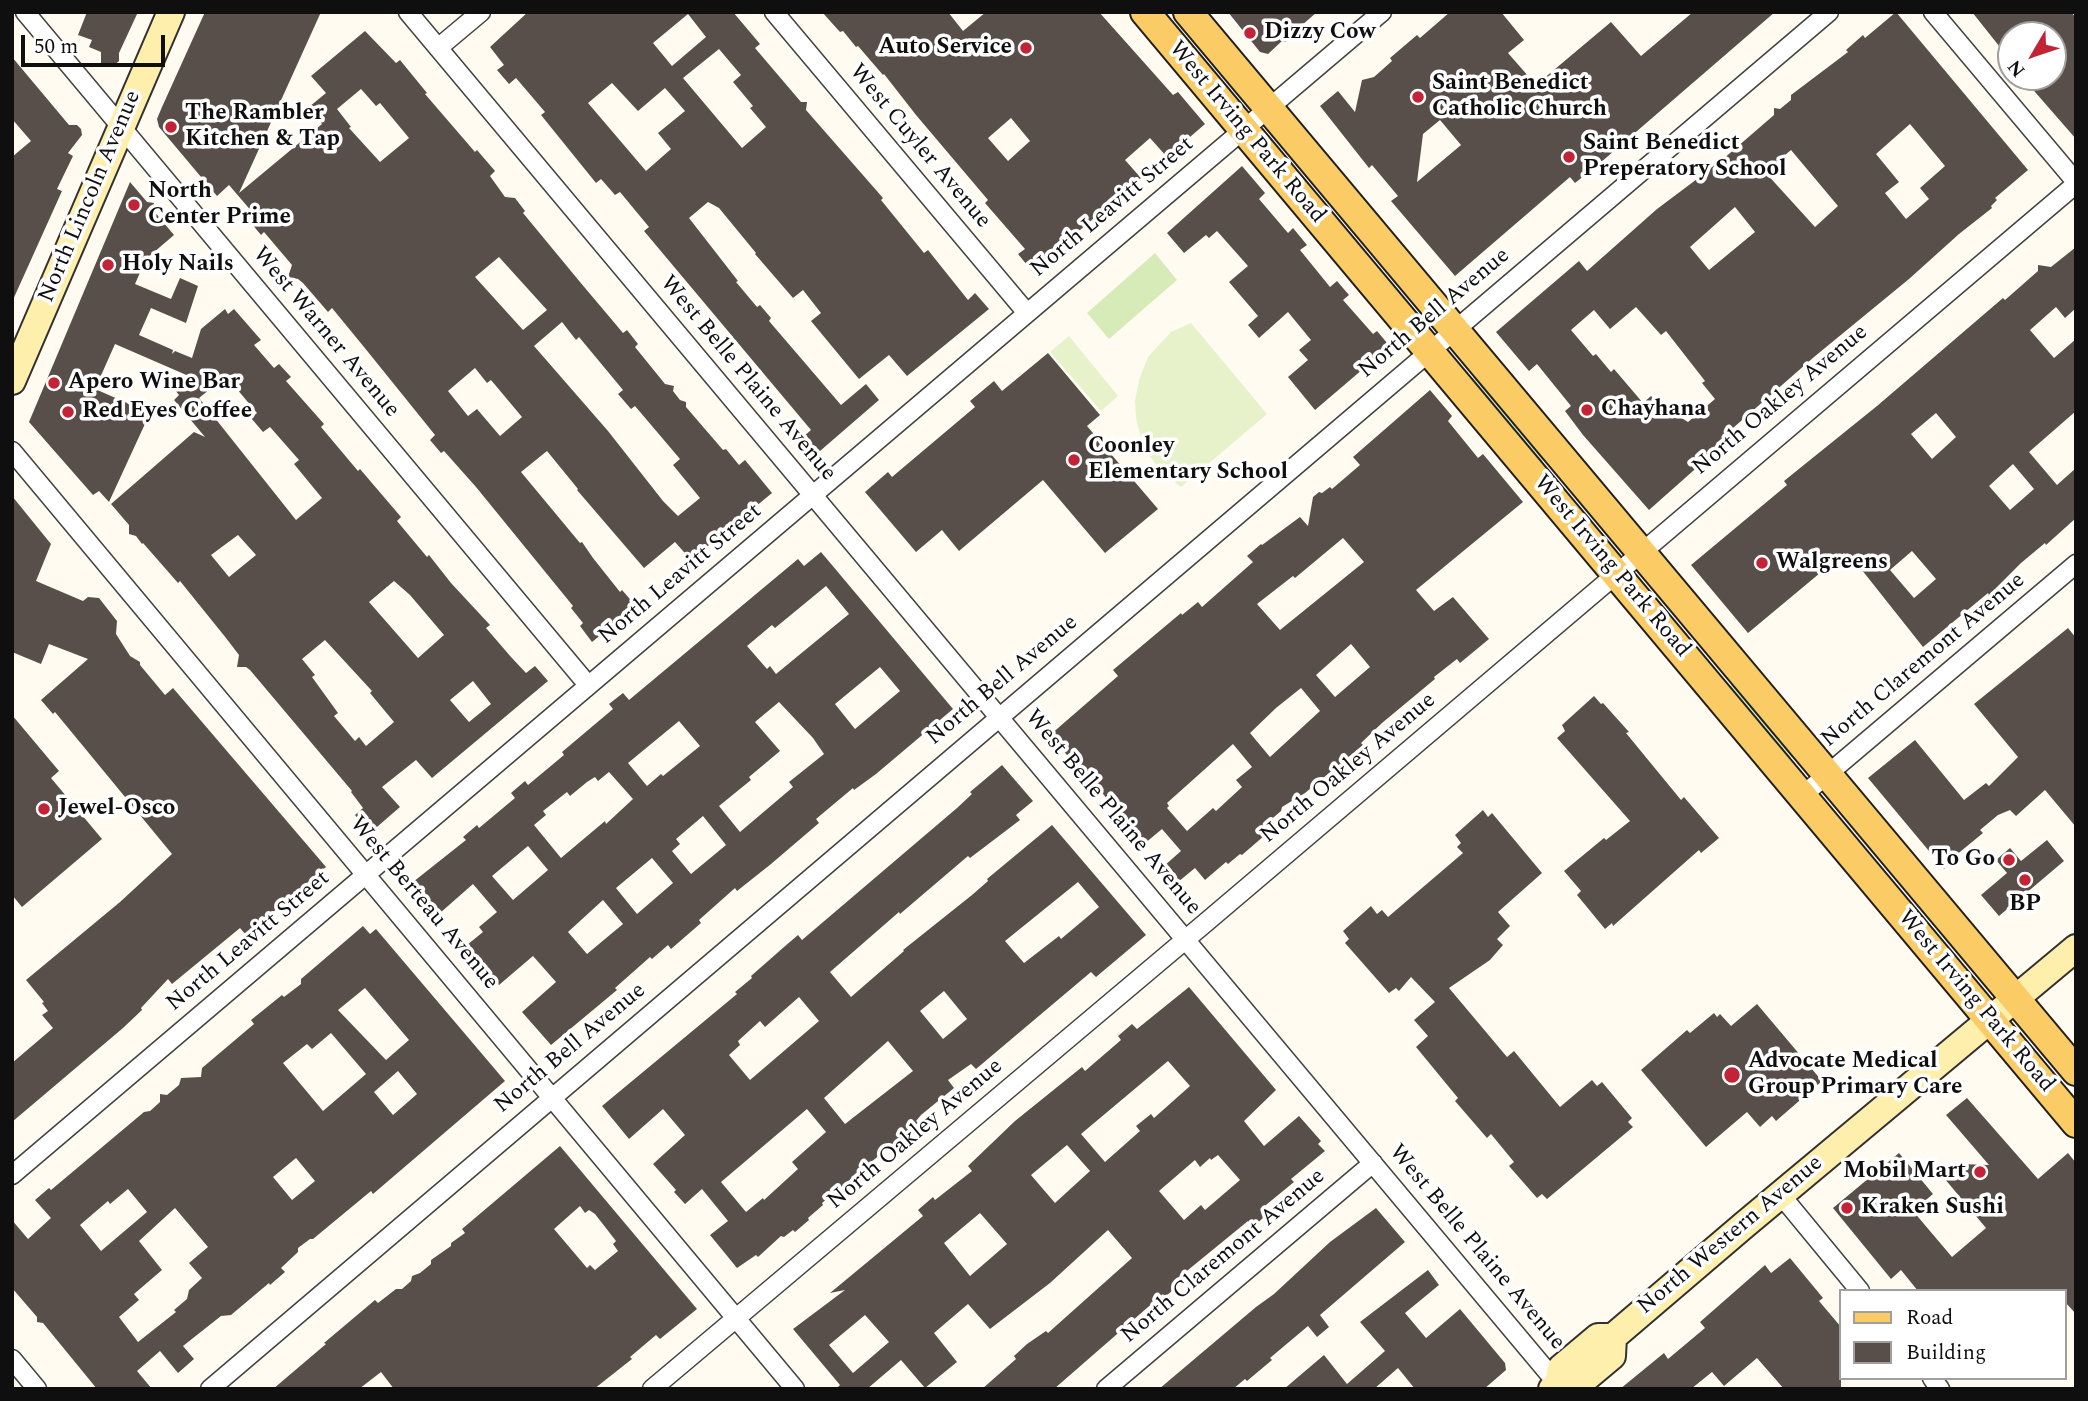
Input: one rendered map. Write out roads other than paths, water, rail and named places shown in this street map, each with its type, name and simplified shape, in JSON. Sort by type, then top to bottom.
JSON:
[{"type":"main road","name":"North Lincoln Avenue","points":[[12,381],[171,12]]},
{"type":"main road","name":"West Irving Park Road","points":[[1145,12],[2076,1123]]},
{"type":"main road","name":"West Irving Park Road","points":[[1188,12],[2076,1071]]},
{"type":"main road","name":"North Western Avenue","points":[[1557,1387],[1561,1368],[1598,1336],[1613,1337],[2076,948]]},
{"type":"street","name":"West Warner Avenue","points":[[24,12],[588,685]]},
{"type":"street","name":"West Belle Plaine Avenue","points":[[408,12],[1373,1163],[1557,1387]]},
{"type":"street","points":[[438,48],[481,12]]},
{"type":"street","name":"West Cuyler Avenue","points":[[774,12],[1027,313]]},
{"type":"street","name":"North Leavitt Street","points":[[12,1175],[1381,12]]},
{"type":"street","name":"North Bell Avenue","points":[[210,1389],[1829,12]]},
{"type":"street","points":[[1933,12],[2076,183]]},
{"type":"street","name":"North Oakley Avenue","points":[[652,1389],[1186,940],[2076,183]]},
{"type":"street","name":"West Berteau Avenue","points":[[12,451],[795,1389]]},
{"type":"street","name":"North Claremont Avenue","points":[[1803,795],[2076,564]]},
{"type":"street","name":"North Claremont Avenue","points":[[1106,1389],[1373,1163]]},
{"type":"street","points":[[1780,1194],[1858,1289]]},
{"type":"street","points":[[12,1359],[37,1389]]},
{"type":"place","name":"Dizzy Cow","points":[[1250,33]]},
{"type":"place","name":"Auto Service","points":[[1026,48]]},
{"type":"place","name":"Saint Benedict Catholic Church","points":[[1418,97]]},
{"type":"place","name":"The Rambler Kitchen & Tap","points":[[171,127]]},
{"type":"place","name":"Saint Benedict Preperatory School","points":[[1569,157]]},
{"type":"place","name":"North Center Prime","points":[[134,205]]},
{"type":"place","name":"Holy Nails","points":[[108,265]]},
{"type":"place","name":"Apero Wine Bar","points":[[54,383]]},
{"type":"place","name":"Chayhana","points":[[1587,410]]},
{"type":"place","name":"Red Eyes Coffee","points":[[68,412]]},
{"type":"place","name":"Coonley Elementary School","points":[[1074,460]]},
{"type":"place","name":"Walgreens","points":[[1762,563]]},
{"type":"place","name":"Jewel-Osco","points":[[44,809]]},
{"type":"place","name":"To Go","points":[[2009,860]]},
{"type":"place","name":"BP","points":[[2025,880]]},
{"type":"place","name":"Advocate Medical Group Primary Care","points":[[1732,1075]]},
{"type":"place","name":"Mobil Mart","points":[[1980,1172]]},
{"type":"place","name":"Kraken Sushi","points":[[1847,1208]]}]
